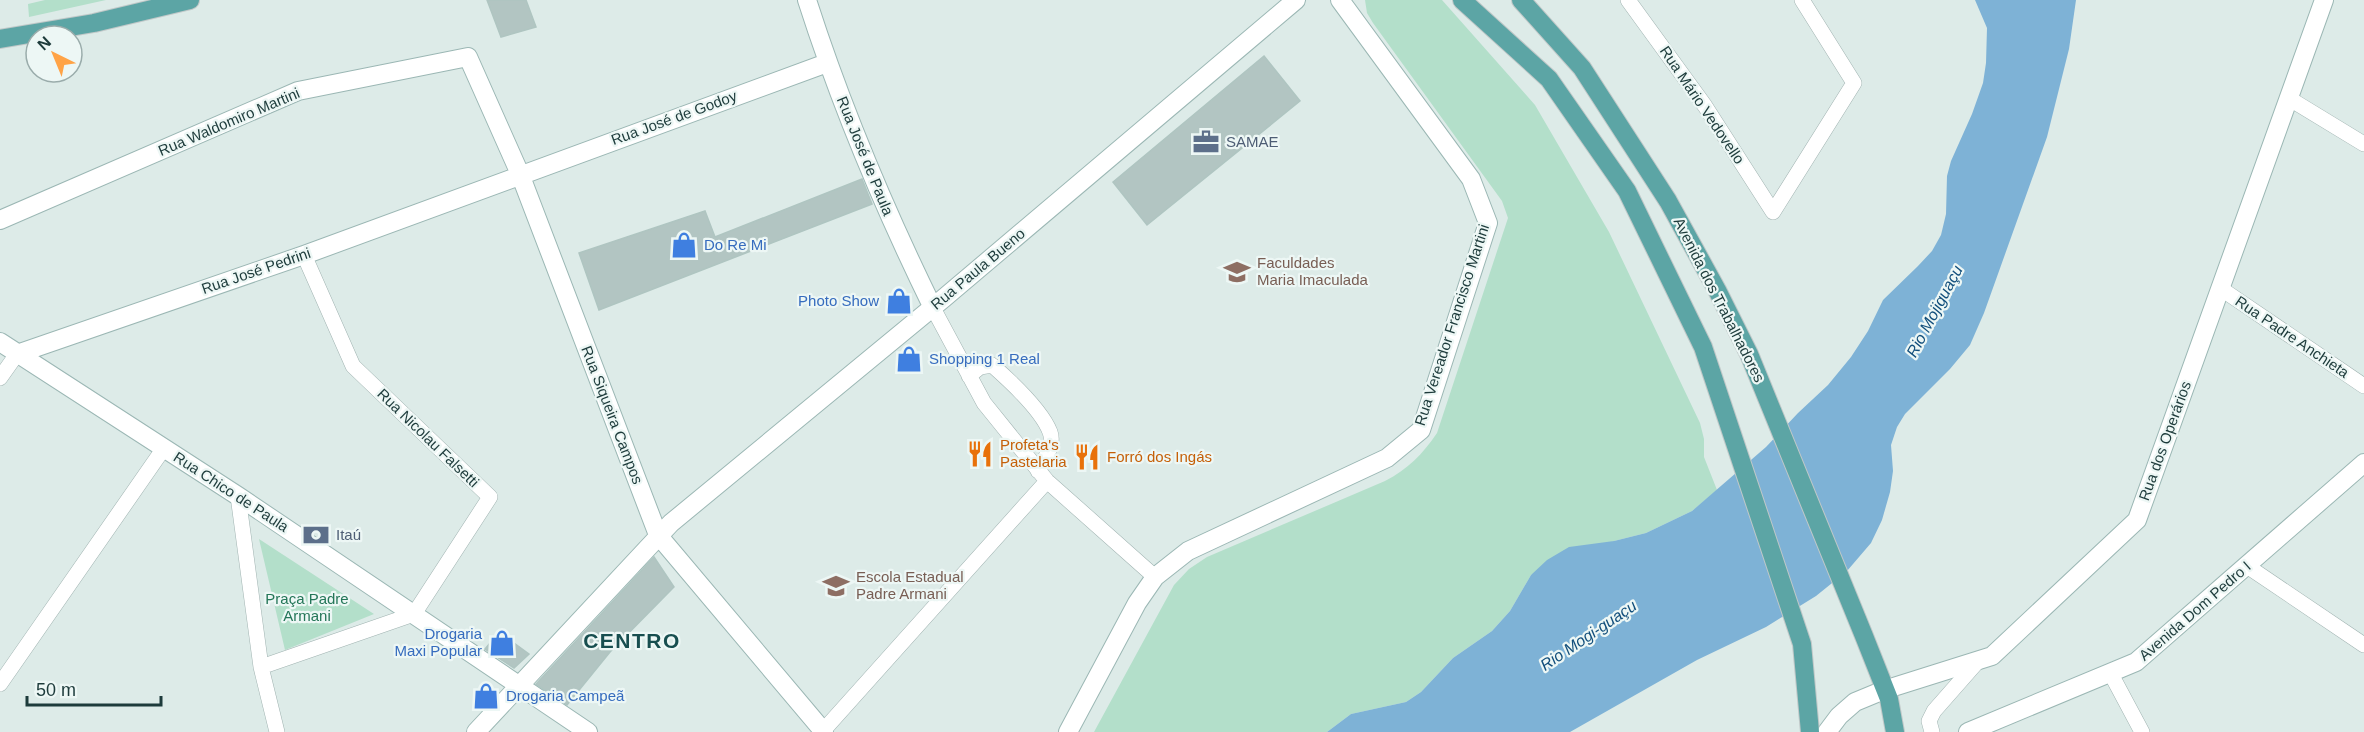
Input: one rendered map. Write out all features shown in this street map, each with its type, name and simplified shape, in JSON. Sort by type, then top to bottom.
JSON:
[{"type":"main road","points":[[0,39],[94,23],[190,0]]},
{"type":"main road","name":"Rua José de Paula","points":[[807,0],[827,63],[882,202],[933,308]]},
{"type":"main road","name":"Rua Paula Bueno","points":[[476,732],[658,535],[933,308],[1296,0]]},
{"type":"main road","name":"Rua Vereador Francisco Martini","points":[[1068,732],[1137,603],[1155,577],[1188,551],[1387,458],[1421,430],[1488,223],[1471,178],[1340,0]]},
{"type":"main road","points":[[1462,0],[1549,79],[1627,191],[1703,347],[1803,644],[1810,732]]},
{"type":"main road","name":"Avenida dos Trabalhadores","points":[[1521,0],[1582,68],[1668,201],[1686,231],[1749,354],[1893,711],[1895,732]]},
{"type":"main road","name":"Rua dos Operários","points":[[1827,732],[1839,716],[1855,702],[1884,690],[1992,656],[2137,520],[2324,0]]},
{"type":"main road","name":"Rua Siqueira Campos","points":[[468,57],[520,174],[658,535],[823,732]]},
{"type":"main road","name":"Rua Waldomiro Martini","points":[[0,220],[298,91],[468,57]]},
{"type":"main road","name":"Rua José de Godoy","points":[[520,174],[827,63]]},
{"type":"main road","name":"Rua José Pedrini","points":[[17,354],[304,255],[520,174]]},
{"type":"main road","name":"Rua Chico de Paula","points":[[0,342],[238,496],[588,732]]},
{"type":"main road","name":"Avenida Dom Pedro I","points":[[1968,732],[2136,662],[2364,463]]},
{"type":"street","name":"Rua Mário Vedovello","points":[[1628,0],[1705,106],[1773,212],[1854,83],[1802,0]]},
{"type":"street","points":[[2290,99],[2364,144]]},
{"type":"street","name":"Rua Nicolau Falsetti","points":[[304,255],[353,366],[490,497],[414,614]]},
{"type":"street","name":"Rua Padre Anchieta","points":[[2220,288],[2364,386]]},
{"type":"street","points":[[933,308],[984,403],[1042,476],[1155,577]]},
{"type":"street","points":[[0,378],[17,354]]},
{"type":"street","points":[[823,732],[1042,476],[1049,453],[1051,433],[1034,408],[992,365],[981,367],[969,376]]},
{"type":"street","points":[[0,684],[164,448]]},
{"type":"street","points":[[238,496],[261,667],[277,732]]},
{"type":"street","points":[[2247,566],[2364,645]]},
{"type":"street","points":[[261,667],[414,614]]},
{"type":"street","points":[[1932,732],[1929,721],[1934,711],[1978,661]]},
{"type":"street","points":[[2111,674],[2142,732]]},
{"type":"green space","points":[[45,0],[106,0],[29,17],[28,4]]},
{"type":"green space","points":[[1365,0],[1442,0],[1535,105],[1609,232],[1700,423],[1704,439],[1704,457],[1717,490],[1692,511],[1646,533],[1614,541],[1531,575],[1510,611],[1492,631],[1453,658],[1421,692],[1406,702],[1351,714],[1327,732],[1094,732],[1174,585],[1189,569],[1207,557],[1385,481],[1414,461],[1437,433],[1508,218],[1502,201],[1373,23],[1367,13]]},
{"type":"green space","name":"Praça Padre Armani","points":[[259,539],[374,614],[285,650]]},
{"type":"water","points":[[1975,0],[2076,0],[2069,49],[2047,137],[1984,313],[1970,345],[1950,369],[1905,414],[1897,427],[1891,445],[1893,471],[1890,492],[1882,520],[1871,543],[1847,571],[1816,596],[1766,627],[1697,660],[1570,732],[1327,732],[1351,714],[1406,702],[1421,692],[1453,658],[1492,631],[1510,611],[1531,575],[1547,560],[1569,547],[1614,541],[1646,533],[1692,511],[1766,447],[1828,385],[1851,357],[1868,331],[1883,300],[1932,251],[1941,235],[1946,214],[1947,176],[1983,83],[1986,63],[1987,28]]},
{"type":"building","points":[[487,0],[526,0],[536,27],[501,37]]},
{"type":"building","name":"SAMAE","points":[[1264,56],[1300,101],[1147,225],[1113,182]]},
{"type":"building","name":"Do Re Mi","points":[[862,179],[872,204],[599,310],[579,253],[705,211],[715,237]]},
{"type":"building","points":[[654,557],[674,587],[610,652],[567,705],[536,684]]},
{"type":"building","name":"Drogaria Maxi Popular","points":[[499,632],[529,654],[514,668],[485,649]]},
{"type":"place","name":"SAMAE","points":[[1206,142]]},
{"type":"place","name":"Do Re Mi","points":[[684,245]]},
{"type":"place","name":"Faculdades Maria Imaculada","points":[[1237,272]]},
{"type":"place","name":"Photo Show","points":[[899,301]]},
{"type":"place","name":"Shopping 1 Real","points":[[909,359]]},
{"type":"place","name":"Profeta's Pastelaria","points":[[980,454]]},
{"type":"place","name":"Forró dos Ingás","points":[[1087,457]]},
{"type":"place","name":"Itaú","points":[[316,535]]},
{"type":"place","name":"Escola Estadual Padre Armani","points":[[836,586]]},
{"type":"place","name":"Drogaria Maxi Popular","points":[[502,643]]},
{"type":"place","name":"Drogaria Campeã","points":[[486,696]]},
{"type":"district","name":"CENTRO","points":[[632,641]]},
{"type":"water label","name":"Rio Mojiguaçu","points":[[1934,311]]},
{"type":"water label","name":"Rio Mogi-guaçu","points":[[1588,635]]}]
